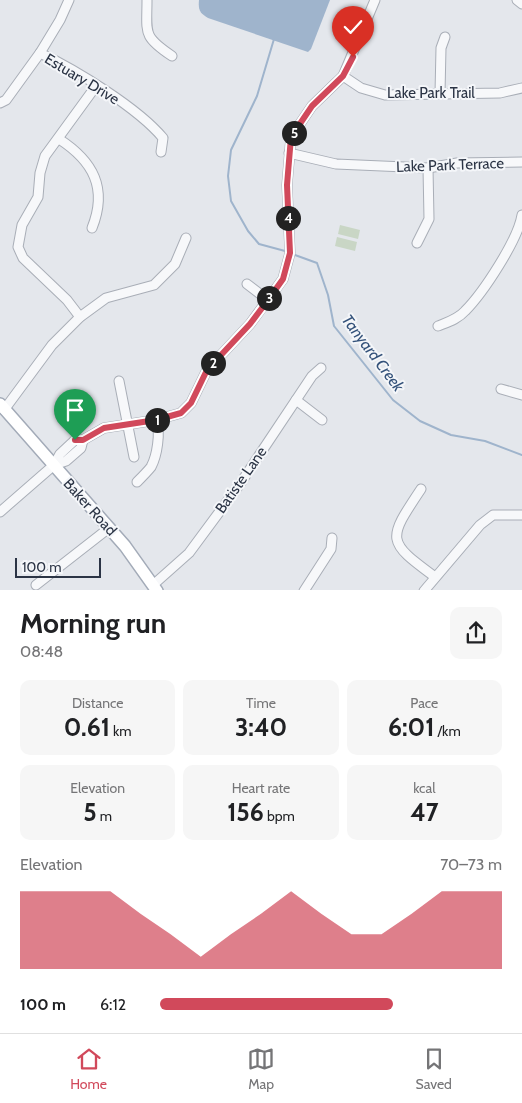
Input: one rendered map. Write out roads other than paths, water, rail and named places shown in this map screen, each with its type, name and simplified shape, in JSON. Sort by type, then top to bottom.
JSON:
[{"type":"main road","name":"Baker Road","points":[[2,407],[109,528],[155,588]]},
{"type":"street","points":[[40,53],[60,20],[69,0]]},
{"type":"street","points":[[147,0],[146,32],[155,45],[172,56]]},
{"type":"street","points":[[0,512],[54,465],[66,461],[81,448],[83,440],[104,428],[174,417],[186,410],[207,370],[250,324],[268,300],[283,279],[290,253],[287,185],[291,137],[312,106],[343,76],[375,0]]},
{"type":"street","points":[[517,0],[522,4]]},
{"type":"street","points":[[440,92],[441,48],[445,37]]},
{"type":"street","name":"Estuary Drive","points":[[0,103],[6,100],[40,53],[59,62],[151,123],[163,138],[160,152]]},
{"type":"street","name":"Lake Park Trail","points":[[343,76],[361,88],[386,95],[440,92],[500,93],[522,88]]},
{"type":"street","points":[[80,317],[67,300],[23,258],[18,247],[22,225],[38,197],[40,173],[46,156],[96,86]]},
{"type":"street","points":[[59,138],[77,150],[91,168],[99,190],[98,213],[92,228]]},
{"type":"street","name":"Lake Park Terrace","points":[[290,153],[336,164],[428,168],[457,163],[522,162]]},
{"type":"street","points":[[417,243],[429,219],[428,168]]},
{"type":"street","points":[[438,326],[453,320],[465,312],[508,251],[520,228],[522,216]]},
{"type":"street","points":[[2,407],[52,345],[80,317],[106,298],[154,285],[175,264],[186,238]]},
{"type":"street","points":[[247,284],[268,300]]},
{"type":"street","name":"Batiste Lane","points":[[155,588],[190,553],[240,484],[312,376],[321,368]]},
{"type":"street","points":[[119,381],[126,425],[134,457]]},
{"type":"street","points":[[501,389],[522,395]]},
{"type":"street","points":[[296,400],[322,420]]},
{"type":"street","points":[[137,482],[151,466],[158,434],[156,420]]},
{"type":"street","points":[[421,489],[401,519],[397,534],[397,544],[406,556],[435,577]]},
{"type":"street","points":[[424,590],[480,525],[493,515],[522,514]]},
{"type":"street","points":[[36,585],[109,528]]},
{"type":"street","points":[[304,590],[331,549],[332,538]]},
{"type":"water","points":[[199,0],[330,0],[311,49],[308,52],[208,18],[200,11]]},
{"type":"waterway","name":"Tanyard Creek","points":[[274,39],[257,96],[231,150],[228,176],[231,201],[248,231],[259,244],[285,251]]},
{"type":"waterway","name":"Tanyard Creek","points":[[295,255],[317,263],[328,295],[334,326],[393,400],[420,421],[451,435],[485,441],[522,455]]}]
